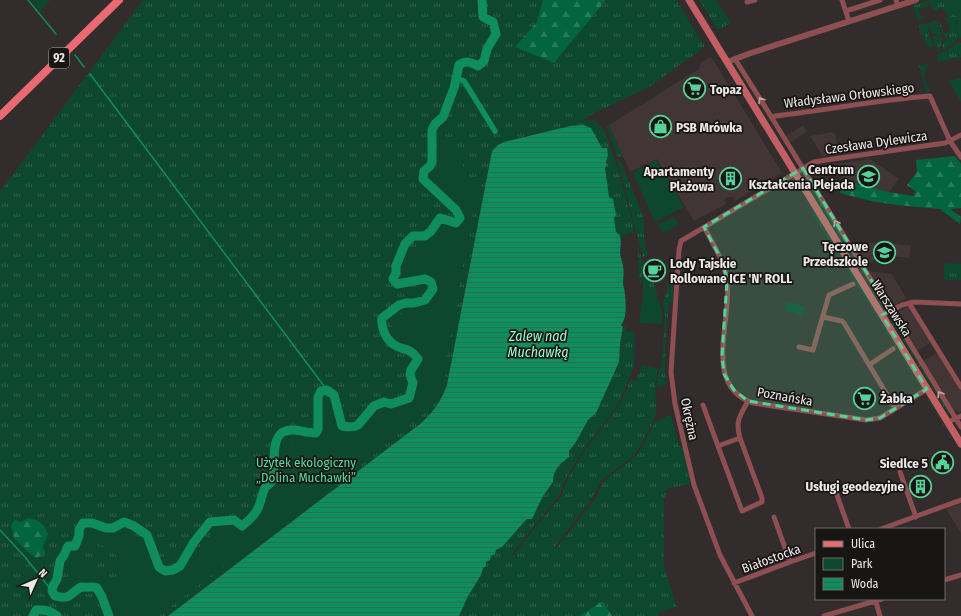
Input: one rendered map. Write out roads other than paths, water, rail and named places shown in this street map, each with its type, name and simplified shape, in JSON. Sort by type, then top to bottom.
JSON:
[{"type":"main road","name":"92","points":[[0,116],[119,0]]},
{"type":"main road","name":"Warszawska","points":[[689,0],[961,444]]},
{"type":"street","points":[[748,2],[755,0]]},
{"type":"street","points":[[842,0],[850,21]]},
{"type":"street","points":[[846,11],[880,0]]},
{"type":"street","points":[[727,62],[734,58],[850,21],[897,3],[916,0]]},
{"type":"street","points":[[734,58],[890,311],[958,417],[961,427]]},
{"type":"street","name":"Władysława Orłowskiego","points":[[772,118],[776,116],[825,110],[891,99],[930,96],[950,141]]},
{"type":"street","name":"Czesława Dylewicza","points":[[794,173],[814,162],[945,143],[961,135]]},
{"type":"street","points":[[950,141],[961,157]]},
{"type":"street","name":"Okrężna","points":[[752,616],[720,555],[694,485],[679,426],[672,385],[672,352],[679,249],[681,241],[794,173]]},
{"type":"street","name":"Poznańska","points":[[704,227],[722,261],[727,280],[727,302],[722,356],[724,374],[734,390],[748,401],[788,409],[866,420],[880,418],[927,389]]},
{"type":"street","points":[[799,347],[813,350],[829,295],[853,284]]},
{"type":"street","points":[[910,303],[961,387]]},
{"type":"street","points":[[882,315],[902,304],[961,304]]},
{"type":"street","points":[[823,317],[842,321],[844,323],[895,408]]},
{"type":"street","points":[[869,365],[893,349]]},
{"type":"street","points":[[703,405],[742,511],[759,505],[762,502],[762,498],[740,438],[737,424],[739,417],[748,401]]},
{"type":"street","points":[[948,422],[958,417]]},
{"type":"street","points":[[718,446],[740,438]]},
{"type":"street","points":[[900,472],[916,517]]},
{"type":"street","points":[[836,495],[849,528]]},
{"type":"street","points":[[884,528],[961,500]]},
{"type":"street","points":[[774,518],[790,562]]},
{"type":"street","name":"Białostocka","points":[[734,583],[815,554]]},
{"type":"street","points":[[945,580],[961,575]]},
{"type":"street","points":[[824,616],[875,600],[880,616]]},
{"type":"water","name":"Zalew nad Muchawką","points":[[583,125],[591,128],[602,148],[607,148],[607,165],[605,168],[609,197],[613,199],[616,215],[614,218],[616,232],[619,234],[621,240],[620,255],[624,270],[623,284],[626,311],[621,325],[623,327],[619,362],[596,413],[588,420],[576,442],[569,451],[569,457],[559,465],[554,474],[553,482],[543,496],[532,519],[527,519],[502,547],[496,550],[495,554],[491,556],[490,560],[486,562],[486,566],[483,568],[481,575],[467,598],[459,616],[168,616],[420,424],[433,411],[447,385],[492,151],[504,142],[570,126]]},
{"type":"waterway","points":[[28,0],[56,34]]},
{"type":"waterway","points":[[109,616],[97,588],[81,587],[67,597],[55,596],[52,591],[57,579],[60,561],[68,546],[75,546],[79,536],[79,530],[83,523],[92,523],[106,528],[113,528],[124,522],[134,526],[147,535],[159,567],[165,571],[173,570],[180,566],[194,542],[210,522],[234,520],[242,526],[253,516],[257,511],[265,488],[272,480],[274,473],[275,446],[279,435],[283,432],[291,430],[316,433],[318,429],[318,397],[321,391],[327,390],[334,395],[342,426],[348,427],[358,425],[374,406],[384,402],[391,404],[409,398],[413,383],[410,375],[411,370],[418,359],[409,350],[396,346],[390,342],[384,332],[382,318],[399,305],[425,300],[433,289],[431,282],[425,279],[397,284],[393,279],[396,273],[396,266],[405,244],[413,236],[425,236],[431,231],[440,218],[456,223],[460,218],[456,210],[423,179],[424,171],[432,162],[432,130],[435,124],[443,117],[454,88],[459,65],[464,62],[468,62],[478,66],[484,61],[487,49],[496,34],[493,22],[483,17],[482,0]]},
{"type":"waterway","points":[[75,55],[84,67]]},
{"type":"waterway","points":[[90,74],[327,390]]},
{"type":"waterway","points":[[456,78],[464,81],[495,131]]},
{"type":"waterway","points":[[0,530],[25,557],[52,591]]},
{"type":"waterway","points":[[33,616],[36,610],[47,611],[57,616]]},
{"type":"place","name":"Topaz","points":[[695,89]]},
{"type":"place","name":"PSB Mrówka","points":[[661,127]]},
{"type":"place","name":"Centrum Kształcenia Plejada","points":[[869,176]]},
{"type":"place","name":"Apartamenty Plażowa","points":[[730,178]]},
{"type":"place","name":"Tęczowe Przedszkole","points":[[884,253]]},
{"type":"place","name":"Lody Tajskie Rollowane ICE 'N' ROLL","points":[[655,270]]},
{"type":"place","name":"Żabka","points":[[864,398]]},
{"type":"place","name":"Siedlce 5","points":[[943,463]]},
{"type":"place","name":"Usługi geodezyjne","points":[[920,486]]},
{"type":"park label","name":"Użytek ekologiczny „Dolina Muchawki”","points":[[306,470]]}]
